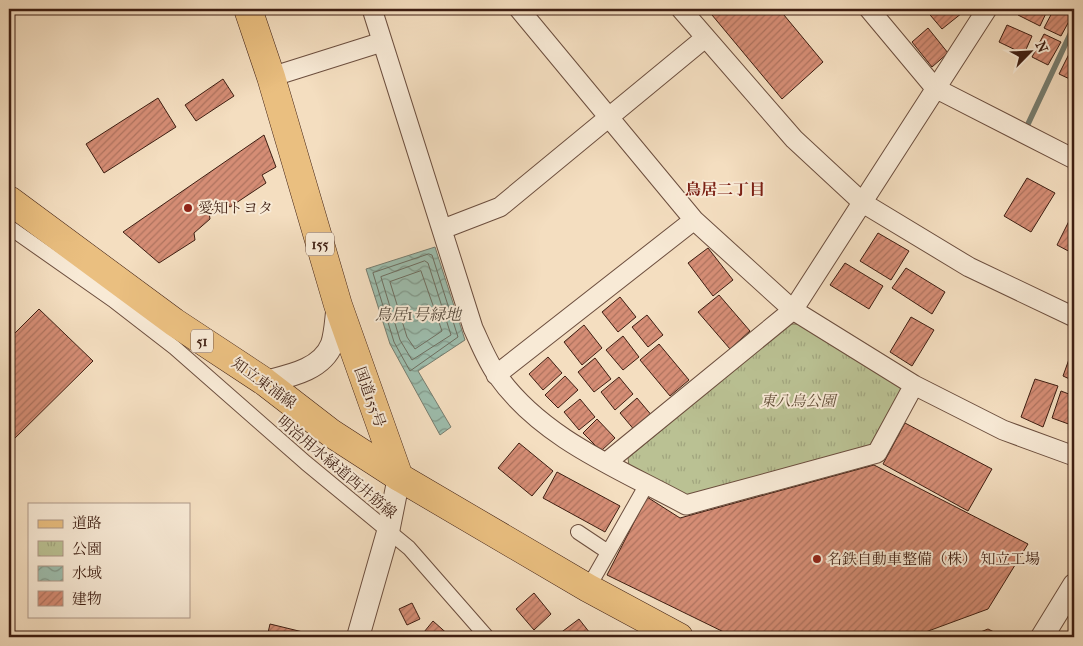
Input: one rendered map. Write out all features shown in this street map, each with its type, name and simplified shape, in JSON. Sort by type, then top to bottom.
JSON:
[{"type":"main road","name":"国道155号","points":[[248,9],[271,77],[338,305],[399,477]]},
{"type":"main road","name":"知立東浦線","points":[[9,200],[174,322],[265,382],[331,433],[399,477]]},
{"type":"main road","points":[[399,477],[588,588],[679,637]]},
{"type":"street","points":[[372,9],[473,328],[496,375],[530,413],[556,434],[686,505],[877,453],[914,385]]},
{"type":"street","points":[[519,9],[608,119],[694,220],[793,310],[914,385],[1002,430],[1074,456]]},
{"type":"street","points":[[681,9],[794,138],[864,203],[969,267],[1074,317]]},
{"type":"street","points":[[869,9],[935,88],[1074,158]]},
{"type":"street","points":[[607,462],[793,310],[864,203],[935,88],[987,9]]},
{"type":"street","points":[[443,229],[500,207],[705,38]]},
{"type":"street","points":[[271,77],[382,42]]},
{"type":"street","points":[[496,375],[694,220]]},
{"type":"street","name":"明治用水緑道西井筋線","points":[[9,227],[113,300],[175,348],[409,548],[488,637]]},
{"type":"street","points":[[265,382],[302,372],[319,361],[332,345],[338,305]]},
{"type":"street","points":[[358,637],[388,532],[399,477]]},
{"type":"street","points":[[588,588],[647,484]]},
{"type":"street","points":[[578,532],[608,552]]},
{"type":"street","points":[[1042,637],[1074,585]]},
{"type":"green space","name":"東八鳥公園","points":[[789,324],[798,324],[903,386],[870,445],[862,450],[693,495],[684,495],[629,466],[628,458]]},
{"type":"water","name":"鳥居1号緑地","points":[[435,247],[465,340],[418,371],[451,427],[440,435],[390,344],[366,269]]},
{"type":"building","points":[[707,9],[779,9],[823,62],[782,99]]},
{"type":"building","points":[[925,9],[959,9],[962,13],[942,29]]},
{"type":"building","points":[[1022,9],[1048,9],[1040,26],[1018,15]]},
{"type":"building","points":[[1054,9],[1067,9],[1074,12],[1061,36],[1044,28]]},
{"type":"building","points":[[1007,25],[1032,36],[1024,54],[999,42]]},
{"type":"building","points":[[928,28],[948,53],[932,67],[912,42]]},
{"type":"building","points":[[1044,34],[1061,42],[1048,65],[1032,57]]},
{"type":"building","points":[[1074,44],[1074,81],[1059,74]]},
{"type":"building","points":[[223,79],[234,96],[196,121],[185,105]]},
{"type":"building","points":[[158,98],[176,127],[104,173],[86,144]]},
{"type":"building","points":[[264,135],[276,167],[262,175],[266,183],[230,207],[223,202],[209,212],[210,219],[194,233],[195,240],[159,263],[123,232]]},
{"type":"building","points":[[1027,178],[1055,193],[1031,232],[1004,216]]},
{"type":"building","points":[[1074,211],[1074,254],[1057,245]]},
{"type":"building","points":[[878,233],[909,251],[891,280],[860,261]]},
{"type":"building","points":[[708,248],[733,280],[713,296],[688,263]]},
{"type":"building","points":[[845,263],[883,286],[869,309],[830,285]]},
{"type":"building","points":[[906,268],[945,292],[932,314],[892,288]]},
{"type":"building","points":[[719,295],[750,331],[730,349],[698,312]]},
{"type":"building","points":[[620,297],[636,317],[618,332],[602,312]]},
{"type":"building","points":[[39,309],[93,361],[11,442],[9,440],[9,339]]},
{"type":"building","points":[[647,315],[663,335],[648,347],[632,327]]},
{"type":"building","points":[[911,317],[934,330],[912,366],[890,352]]},
{"type":"building","points":[[584,325],[602,348],[582,365],[564,342]]},
{"type":"building","points":[[623,336],[639,357],[623,370],[606,350]]},
{"type":"building","points":[[659,344],[689,380],[670,396],[640,360]]},
{"type":"building","points":[[1074,349],[1074,381],[1063,376]]},
{"type":"building","points":[[548,357],[562,373],[543,390],[529,374]]},
{"type":"building","points":[[595,358],[611,379],[594,392],[578,372]]},
{"type":"building","points":[[565,376],[578,390],[558,408],[545,395]]},
{"type":"building","points":[[619,377],[633,394],[615,410],[601,392]]},
{"type":"building","points":[[1035,379],[1058,386],[1043,427],[1021,417]]},
{"type":"building","points":[[1061,391],[1074,396],[1074,426],[1052,418]]},
{"type":"building","points":[[637,398],[653,417],[636,432],[620,413]]},
{"type":"building","points":[[580,399],[595,417],[579,430],[564,412]]},
{"type":"building","points":[[597,419],[615,438],[601,451],[583,433]]},
{"type":"building","points":[[905,423],[992,469],[968,511],[883,464]]},
{"type":"building","points":[[519,443],[553,471],[532,496],[498,468]]},
{"type":"building","name":"名鉄自動車整備（株） 知立工場","points":[[874,465],[1028,544],[988,609],[912,637],[734,637],[607,575],[647,497],[680,518]]},
{"type":"building","points":[[557,472],[620,506],[605,532],[543,498]]},
{"type":"building","points":[[534,593],[551,614],[534,630],[516,609]]},
{"type":"building","points":[[412,603],[420,619],[407,625],[399,609]]},
{"type":"building","points":[[579,619],[593,637],[561,637],[559,634]]},
{"type":"building","points":[[433,621],[451,637],[430,637],[424,632]]},
{"type":"building","points":[[270,624],[307,633],[306,637],[267,637]]},
{"type":"building","points":[[988,629],[1004,637],[968,637]]},
{"type":"waterway","points":[[1028,124],[1074,26]]},
{"type":"place","name":"愛知トヨタ","points":[[188,208]]},
{"type":"place","name":"名鉄自動車整備（株） 知立工場","points":[[817,559]]},
{"type":"district","name":"鳥居二丁目","points":[[725,189]]}]
